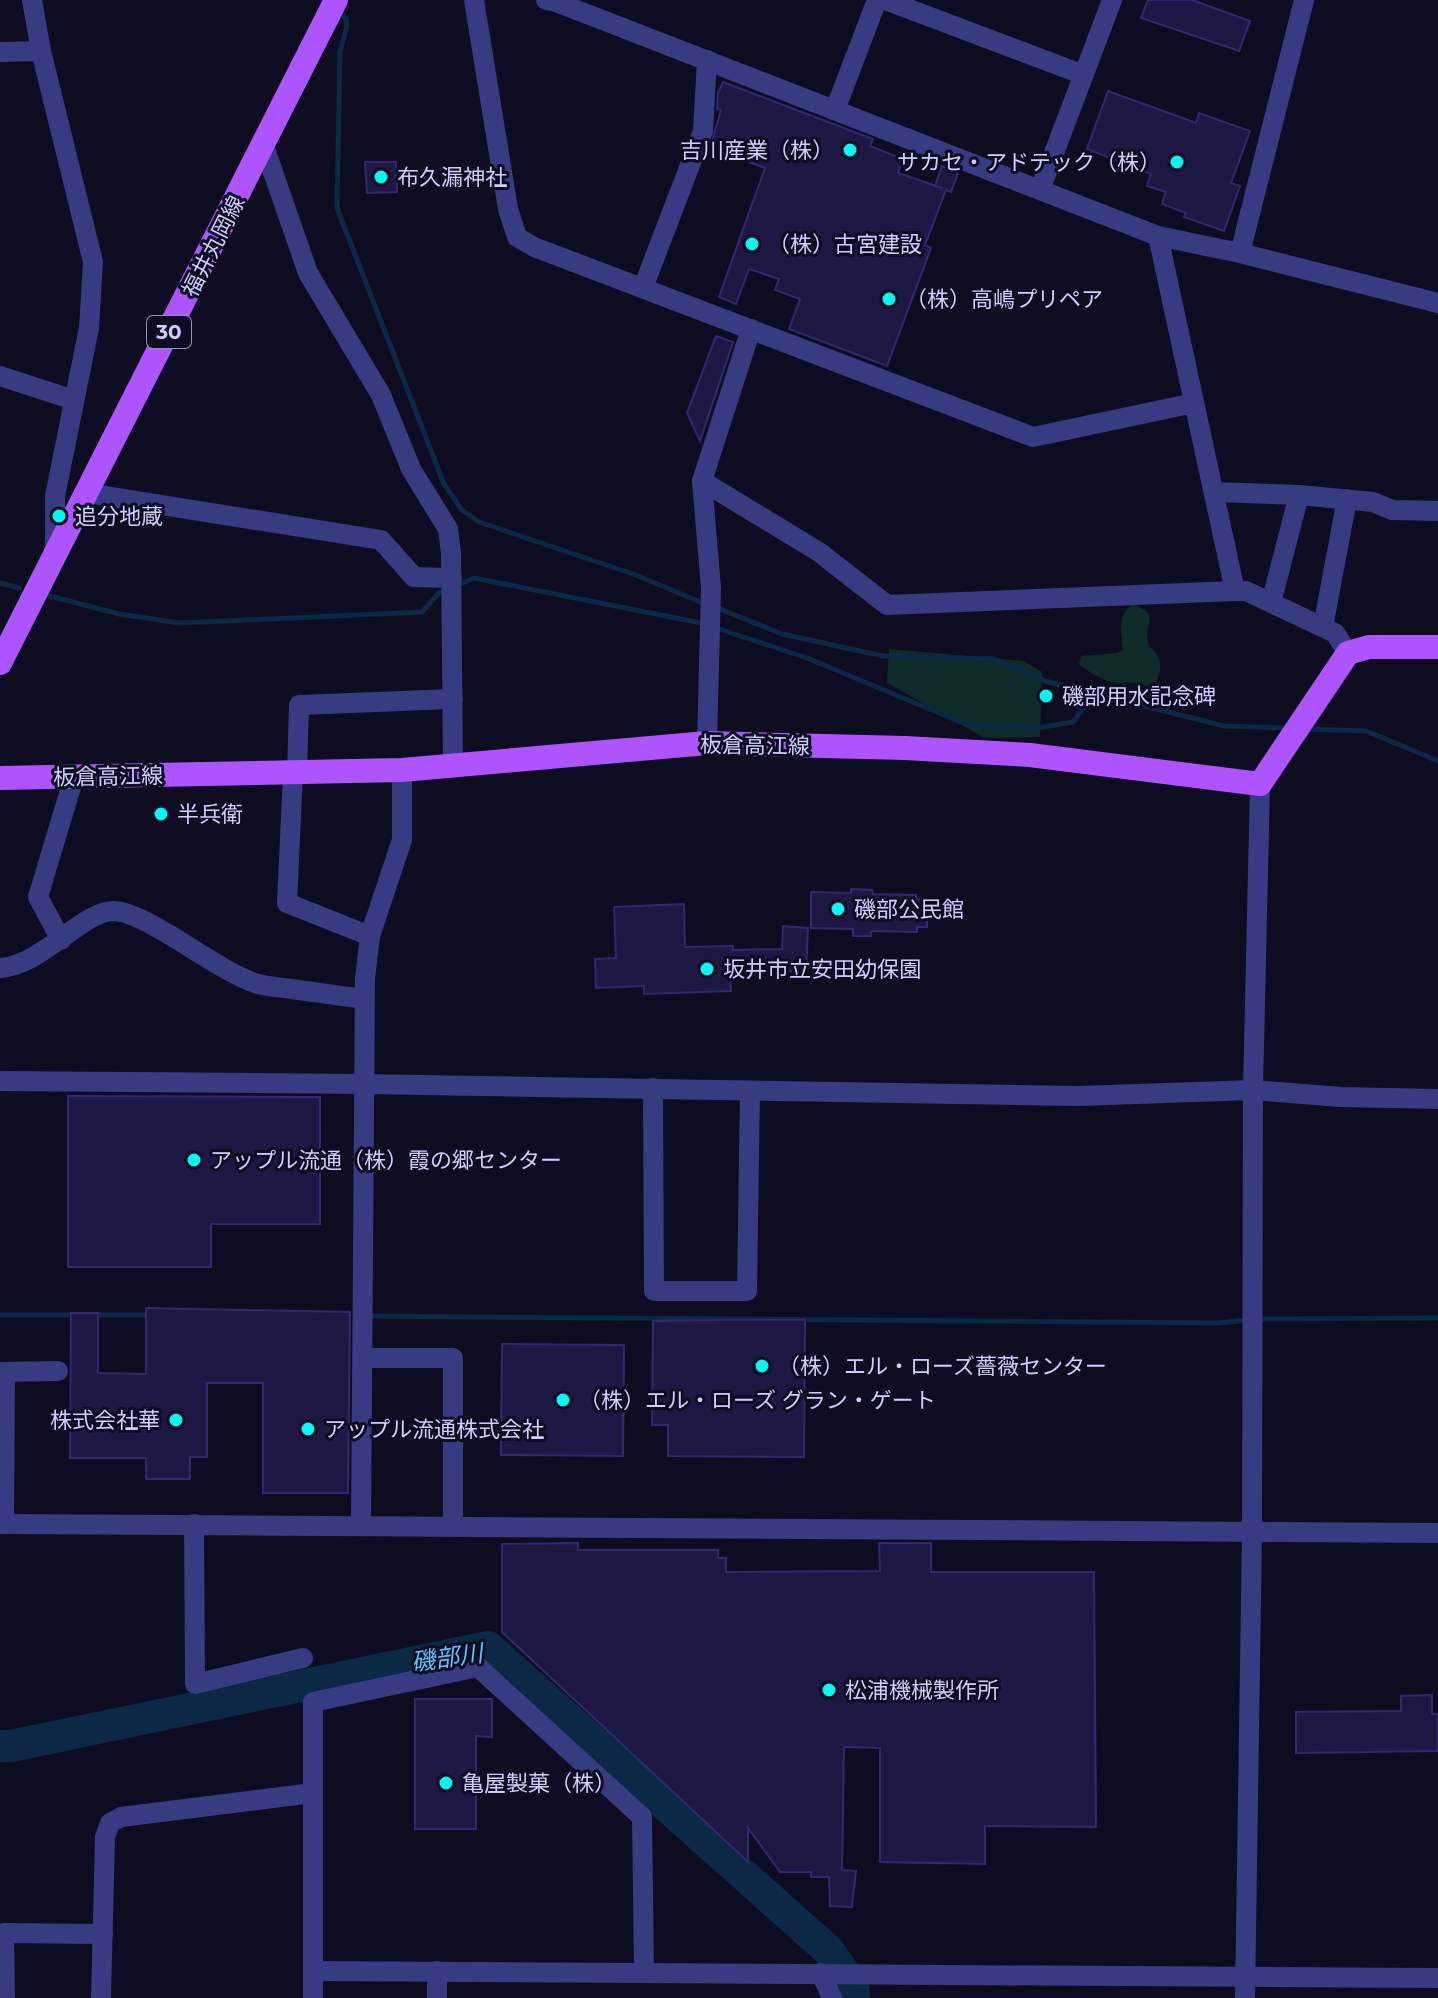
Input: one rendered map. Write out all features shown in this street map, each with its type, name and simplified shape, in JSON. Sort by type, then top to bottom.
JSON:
[{"type":"main road","name":"福井丸岡線","points":[[2,654],[55,556],[336,0]]},
{"type":"main road","points":[[1260,784],[1348,653],[1369,647],[1438,647]]},
{"type":"main road","name":"板倉高江線","points":[[0,778],[402,770],[707,743],[1030,755],[1260,784]]},
{"type":"street","points":[[32,0],[41,51],[93,262],[89,328],[55,496],[55,556]]},
{"type":"street","points":[[474,0],[508,209],[517,237],[534,247],[1033,437],[1194,403]]},
{"type":"street","points":[[546,0],[1158,236],[1240,253],[1438,303]]},
{"type":"street","points":[[835,110],[877,0]]},
{"type":"street","points":[[885,0],[1084,75]]},
{"type":"street","points":[[1040,190],[1112,0]]},
{"type":"street","points":[[1240,253],[1304,0]]},
{"type":"street","points":[[0,52],[41,51]]},
{"type":"street","points":[[643,288],[703,131],[707,60]]},
{"type":"street","points":[[264,146],[308,273],[381,395],[411,469],[448,529],[452,578],[453,764]]},
{"type":"street","points":[[1158,236],[1235,591]]},
{"type":"street","points":[[707,743],[711,588],[702,481],[751,329]]},
{"type":"street","points":[[0,376],[74,400]]},
{"type":"street","points":[[702,481],[819,552],[887,605],[1246,591],[1335,633],[1348,653]]},
{"type":"street","points":[[1214,492],[1347,499],[1373,502],[1392,510],[1438,511]]},
{"type":"street","points":[[87,493],[381,540],[414,577],[452,578]]},
{"type":"street","points":[[1271,603],[1299,495]]},
{"type":"street","points":[[1323,627],[1347,499]]},
{"type":"street","points":[[370,936],[287,903],[299,705],[453,699]]},
{"type":"street","points":[[361,1525],[364,999],[370,936],[402,840],[402,770]]},
{"type":"street","points":[[61,940],[38,897],[74,777]]},
{"type":"street","points":[[1245,1988],[1252,1532],[1253,1090],[1260,784]]},
{"type":"street","points":[[0,968],[13,967],[99,914],[114,911],[132,914],[216,964],[255,983],[364,999]]},
{"type":"street","points":[[0,1081],[1079,1096],[1253,1090],[1341,1097],[1438,1099]]},
{"type":"street","points":[[653,1088],[654,1291],[747,1291],[750,1091]]},
{"type":"street","points":[[363,1358],[453,1358],[453,1525]]},
{"type":"street","points":[[58,1371],[3,1372],[2,1524],[1438,1533]]},
{"type":"street","points":[[194,1524],[195,1684],[303,1658]]},
{"type":"street","points":[[313,1998],[313,1702],[478,1667],[642,1817],[644,1972]]},
{"type":"street","points":[[101,1998],[105,1837],[110,1823],[121,1817],[313,1793]]},
{"type":"street","points":[[5,1998],[4,1933],[103,1934]]},
{"type":"street","points":[[313,1971],[821,1973],[1245,1988],[1438,1978]]},
{"type":"street","points":[[437,1971],[437,1998]]},
{"type":"street","points":[[821,1973],[832,1998]]},
{"type":"green space","points":[[1133,604],[1146,612],[1150,619],[1149,644],[1158,656],[1160,666],[1152,689],[1136,683],[1110,682],[1079,664],[1081,656],[1123,650],[1122,619]]},
{"type":"green space","points":[[889,649],[1024,661],[1042,672],[1040,737],[985,738],[887,683]]},
{"type":"building","points":[[1148,0],[1192,0],[1250,21],[1239,51],[1141,18]]},
{"type":"building","points":[[723,82],[873,139],[870,146],[903,159],[898,173],[935,186],[942,166],[958,173],[951,192],[946,190],[925,245],[931,248],[887,366],[789,329],[800,299],[775,290],[779,279],[749,269],[736,304],[719,297],[765,168],[710,148],[721,110],[717,109],[718,93]]},
{"type":"building","name":"サカセ・アドテック（株）","points":[[1108,91],[1196,123],[1199,113],[1250,131],[1231,183],[1240,186],[1224,231],[1184,217],[1186,213],[1162,204],[1166,192],[1147,186],[1151,174],[1087,149]]},
{"type":"building","name":"布久漏神社","points":[[365,162],[396,162],[397,192],[367,193]]},
{"type":"building","points":[[716,336],[733,342],[700,441],[687,413]]},
{"type":"building","points":[[851,889],[872,890],[873,894],[916,895],[916,899],[928,899],[927,927],[917,927],[917,932],[871,931],[871,936],[853,936],[853,929],[811,928],[811,892],[851,893]]},
{"type":"building","points":[[684,904],[685,947],[782,949],[783,926],[808,928],[806,972],[758,970],[758,974],[730,975],[731,991],[644,994],[644,986],[596,988],[595,959],[616,958],[614,907]]},
{"type":"building","name":"アップル流通（株）霞の郷センター","points":[[68,1096],[320,1097],[320,1224],[211,1224],[211,1267],[68,1267]]},
{"type":"building","points":[[146,1308],[350,1312],[348,1493],[263,1493],[263,1383],[207,1383],[207,1457],[190,1457],[190,1479],[146,1479],[146,1458],[70,1458],[71,1313],[98,1313],[98,1373],[146,1374]]},
{"type":"building","name":"（株）エル・ローズ薔薇センター","points":[[805,1320],[804,1457],[668,1456],[668,1425],[652,1425],[653,1321]]},
{"type":"building","name":"（株）エル・ローズ グラン・ゲート","points":[[502,1344],[624,1345],[623,1456],[501,1455]]},
{"type":"building","name":"松浦機械製作所","points":[[578,1543],[578,1550],[718,1550],[718,1558],[726,1558],[726,1572],[880,1571],[879,1543],[931,1543],[931,1572],[1094,1572],[1096,1827],[985,1826],[985,1864],[880,1862],[880,1748],[844,1747],[842,1870],[856,1871],[852,1907],[830,1906],[829,1877],[811,1877],[811,1872],[780,1872],[748,1828],[748,1862],[502,1632],[502,1544]]},
{"type":"building","points":[[1432,1695],[1432,1714],[1438,1714],[1438,1751],[1296,1753],[1296,1712],[1401,1711],[1401,1696]]},
{"type":"building","name":"亀屋製菓（株）","points":[[415,1699],[492,1699],[492,1737],[476,1736],[476,1829],[415,1829]]},
{"type":"waterway","points":[[338,11],[346,18],[347,26],[340,52],[337,208],[444,484],[462,510],[479,522],[636,575],[705,604]]},
{"type":"waterway","points":[[458,585],[474,578],[706,624]]},
{"type":"waterway","points":[[0,583],[19,588]]},
{"type":"waterway","points":[[46,595],[119,614],[180,623],[422,612],[445,590]]},
{"type":"waterway","points":[[715,607],[782,634],[883,656],[994,659],[1045,681],[1224,726],[1287,728]]},
{"type":"waterway","points":[[716,628],[807,658],[968,725],[1037,728],[1073,722],[1094,694]]},
{"type":"waterway","points":[[1305,729],[1366,731],[1438,761]]},
{"type":"waterway","points":[[0,1315],[77,1315]]},
{"type":"waterway","points":[[91,1315],[149,1315]]},
{"type":"waterway","points":[[367,1316],[1217,1323],[1249,1320]]},
{"type":"waterway","points":[[1259,1319],[1438,1318]]},
{"type":"waterway","name":"磯部川","points":[[0,1746],[488,1647],[829,1951],[853,1986],[854,1998]]},
{"type":"place","name":"吉川産業（株）","points":[[850,150]]},
{"type":"place","name":"サカセ・アドテック（株）","points":[[1177,162]]},
{"type":"place","name":"布久漏神社","points":[[381,177]]},
{"type":"place","name":"（株）古宮建設","points":[[752,244]]},
{"type":"place","name":"（株）高嶋プリペア","points":[[889,299]]},
{"type":"place","name":"追分地蔵","points":[[59,516]]},
{"type":"place","name":"磯部用水記念碑","points":[[1046,696]]},
{"type":"place","name":"半兵衛","points":[[161,814]]},
{"type":"place","name":"磯部公民館","points":[[838,909]]},
{"type":"place","name":"坂井市立安田幼保園","points":[[707,969]]},
{"type":"place","name":"アップル流通（株）霞の郷センター","points":[[194,1160]]},
{"type":"place","name":"（株）エル・ローズ薔薇センター","points":[[762,1366]]},
{"type":"place","name":"（株）エル・ローズ グラン・ゲート","points":[[563,1400]]},
{"type":"place","name":"株式会社華","points":[[176,1420]]},
{"type":"place","name":"アップル流通株式会社","points":[[308,1429]]},
{"type":"place","name":"松浦機械製作所","points":[[829,1690]]},
{"type":"place","name":"亀屋製菓（株）","points":[[446,1783]]}]
